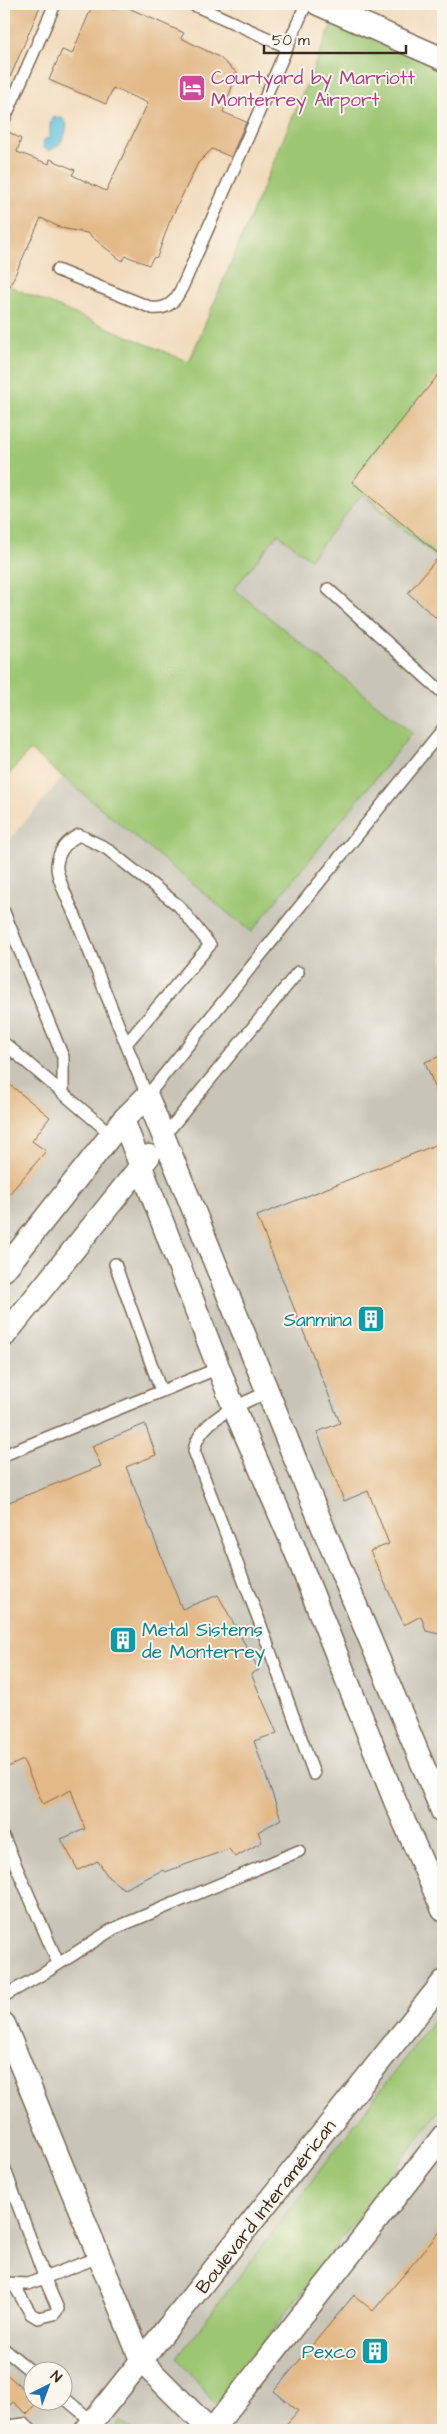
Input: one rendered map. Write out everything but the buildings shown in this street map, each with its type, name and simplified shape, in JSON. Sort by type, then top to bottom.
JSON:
[{"type":"street","points":[[318,4],[443,60]]},
{"type":"street","points":[[4,1270],[146,1096],[322,1525],[443,1813]]},
{"type":"street","points":[[118,1128],[142,1164],[234,1408],[291,1540],[395,1801],[443,1910]]},
{"type":"street","points":[[4,1336],[164,1136]]},
{"type":"street","points":[[291,1540],[322,1525]]},
{"type":"street","name":"Boulevard Interamérican","points":[[89,2426],[142,2362],[443,1982]]},
{"type":"street","points":[[4,2024],[142,2362],[211,2430],[443,2136]]},
{"type":"lane","points":[[4,120],[55,4]]},
{"type":"lane","points":[[192,4],[287,47]]},
{"type":"lane","points":[[57,270],[152,308],[161,309],[170,306],[179,295],[306,4]]},
{"type":"lane","points":[[328,590],[443,693]]},
{"type":"lane","points":[[126,1044],[210,944],[173,901],[106,848],[79,835],[69,840],[60,851],[56,865],[146,1096],[443,729]]},
{"type":"lane","points":[[4,912],[63,1057],[63,1093]]},
{"type":"lane","points":[[164,1136],[298,972]]},
{"type":"lane","points":[[4,1043],[63,1093],[118,1128]]},
{"type":"lane","points":[[115,1264],[161,1392]]},
{"type":"lane","points":[[4,1455],[218,1368]]},
{"type":"lane","points":[[268,1392],[234,1408],[205,1428],[196,1440],[194,1452],[260,1623],[314,1774]]},
{"type":"lane","points":[[4,1838],[58,1963]]},
{"type":"lane","points":[[4,1996],[113,1929],[299,1852]]},
{"type":"lane","points":[[4,2167],[58,2309],[54,2314],[38,2318],[31,2314],[9,2284]]},
{"type":"lane","points":[[9,2284],[28,2284],[45,2279],[99,2257]]},
{"type":"lane","points":[[4,2349],[22,2364]]},
{"type":"lane","points":[[72,2407],[89,2426]]},
{"type":"lane","points":[[4,2429],[8,2426],[24,2424],[31,2430]]},
{"type":"shaded area","points":[[443,336],[443,2430],[4,2430],[4,846]]},
{"type":"green space","points":[[334,19],[443,67],[443,563],[362,494],[310,559],[278,534],[234,589],[412,733],[251,932],[30,750],[4,780],[4,284],[189,362]]},
{"type":"green space","points":[[443,2008],[443,2105],[216,2405],[177,2358]]},
{"type":"green space","points":[[121,2421],[133,2430],[113,2430]]},
{"type":"water","points":[[54,117],[62,118],[67,124],[62,140],[49,151],[43,147],[44,140],[50,137],[50,123]]},
{"type":"place","name":"Courtyard by Marriott Monterrey Airport","points":[[192,88]]},
{"type":"place","name":"Sanmina","points":[[371,1319]]},
{"type":"place","name":"Metal Sistems de Monterrey","points":[[123,1640]]},
{"type":"place","name":"Pexco","points":[[375,2351]]}]
